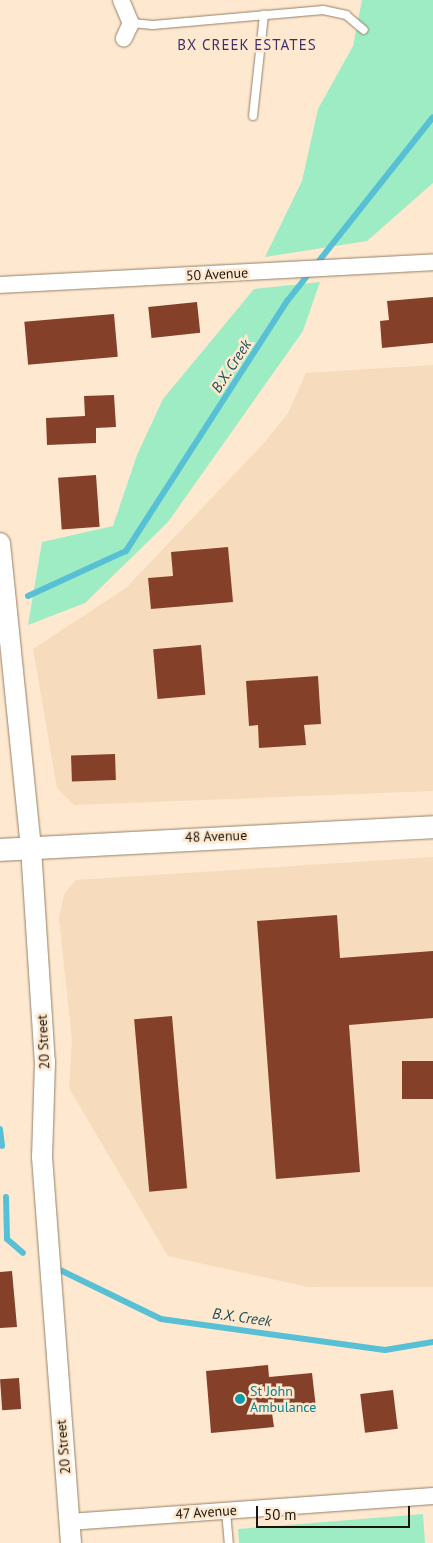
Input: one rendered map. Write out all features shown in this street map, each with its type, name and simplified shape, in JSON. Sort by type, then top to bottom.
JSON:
[{"type":"main road","name":"48 Avenue","points":[[0,850],[433,827]]},
{"type":"street","points":[[121,0],[128,30]]},
{"type":"street","name":"50 Avenue","points":[[0,285],[433,262]]},
{"type":"street","name":"20 Street","points":[[0,543],[1,593],[31,848],[45,1062],[42,1157],[71,1543]]},
{"type":"street","name":"47 Avenue","points":[[69,1522],[433,1496]]},
{"type":"lane","points":[[128,30],[153,25],[323,10],[346,15],[364,30]]},
{"type":"lane","points":[[253,116],[264,15]]},
{"type":"lane","points":[[226,1511],[229,1543]]},
{"type":"shaded area","points":[[433,365],[433,791],[74,805],[57,788],[33,649],[126,588],[265,442],[288,413],[306,373]]},
{"type":"shaded area","points":[[433,857],[433,1287],[308,1287],[168,1256],[69,1088],[72,1040],[59,918],[64,894],[76,880]]},
{"type":"green space","points":[[362,0],[433,0],[433,183],[367,241],[265,257],[302,181],[318,109],[353,46]]},
{"type":"green space","points":[[320,282],[303,331],[168,522],[85,603],[28,625],[42,542],[113,526],[137,455],[163,399],[254,289]]},
{"type":"green space","points":[[423,1514],[425,1543],[239,1543],[238,1529]]},
{"type":"building","points":[[433,297],[433,343],[382,348],[380,321],[389,320],[387,301]]},
{"type":"building","points":[[197,302],[200,333],[152,338],[148,307]]},
{"type":"building","points":[[114,314],[118,357],[28,365],[24,322]]},
{"type":"building","points":[[114,395],[116,427],[96,428],[96,443],[47,445],[46,418],[85,416],[84,396]]},
{"type":"building","points":[[96,475],[100,527],[62,530],[58,478]]},
{"type":"building","points":[[228,547],[233,602],[151,609],[148,578],[173,576],[171,552]]},
{"type":"building","points":[[201,645],[205,695],[158,699],[153,649]]},
{"type":"building","points":[[318,676],[321,724],[304,725],[306,745],[259,748],[258,725],[249,726],[246,681]]},
{"type":"building","points":[[115,754],[116,780],[72,782],[71,756]]},
{"type":"building","points":[[337,915],[340,958],[433,951],[433,1018],[349,1025],[360,1172],[276,1179],[257,921]]},
{"type":"building","points":[[172,1016],[187,1188],[149,1192],[134,1019]]},
{"type":"building","points":[[402,1061],[433,1061],[433,1099],[402,1099]]},
{"type":"building","points":[[12,1271],[17,1327],[0,1328],[0,1272]]},
{"type":"building","name":"St John Ambulance","points":[[268,1365],[269,1377],[312,1373],[316,1408],[272,1413],[274,1427],[211,1433],[206,1371]]},
{"type":"building","points":[[19,1378],[21,1409],[2,1410],[0,1379]]},
{"type":"building","points":[[393,1390],[398,1429],[365,1433],[360,1394]]},
{"type":"waterway","name":"B.X. Creek","points":[[28,596],[126,551],[288,300],[433,117]]},
{"type":"waterway","name":"B.X. Creek","points":[[0,1129],[2,1146]]},
{"type":"waterway","name":"B.X. Creek","points":[[6,1197],[7,1239],[23,1253]]},
{"type":"waterway","name":"B.X. Creek","points":[[58,1269],[161,1319],[385,1350],[433,1342]]},
{"type":"place","name":"St John Ambulance","points":[[240,1399]]},
{"type":"district","name":"BX CREEK ESTATES","points":[[247,45]]}]
